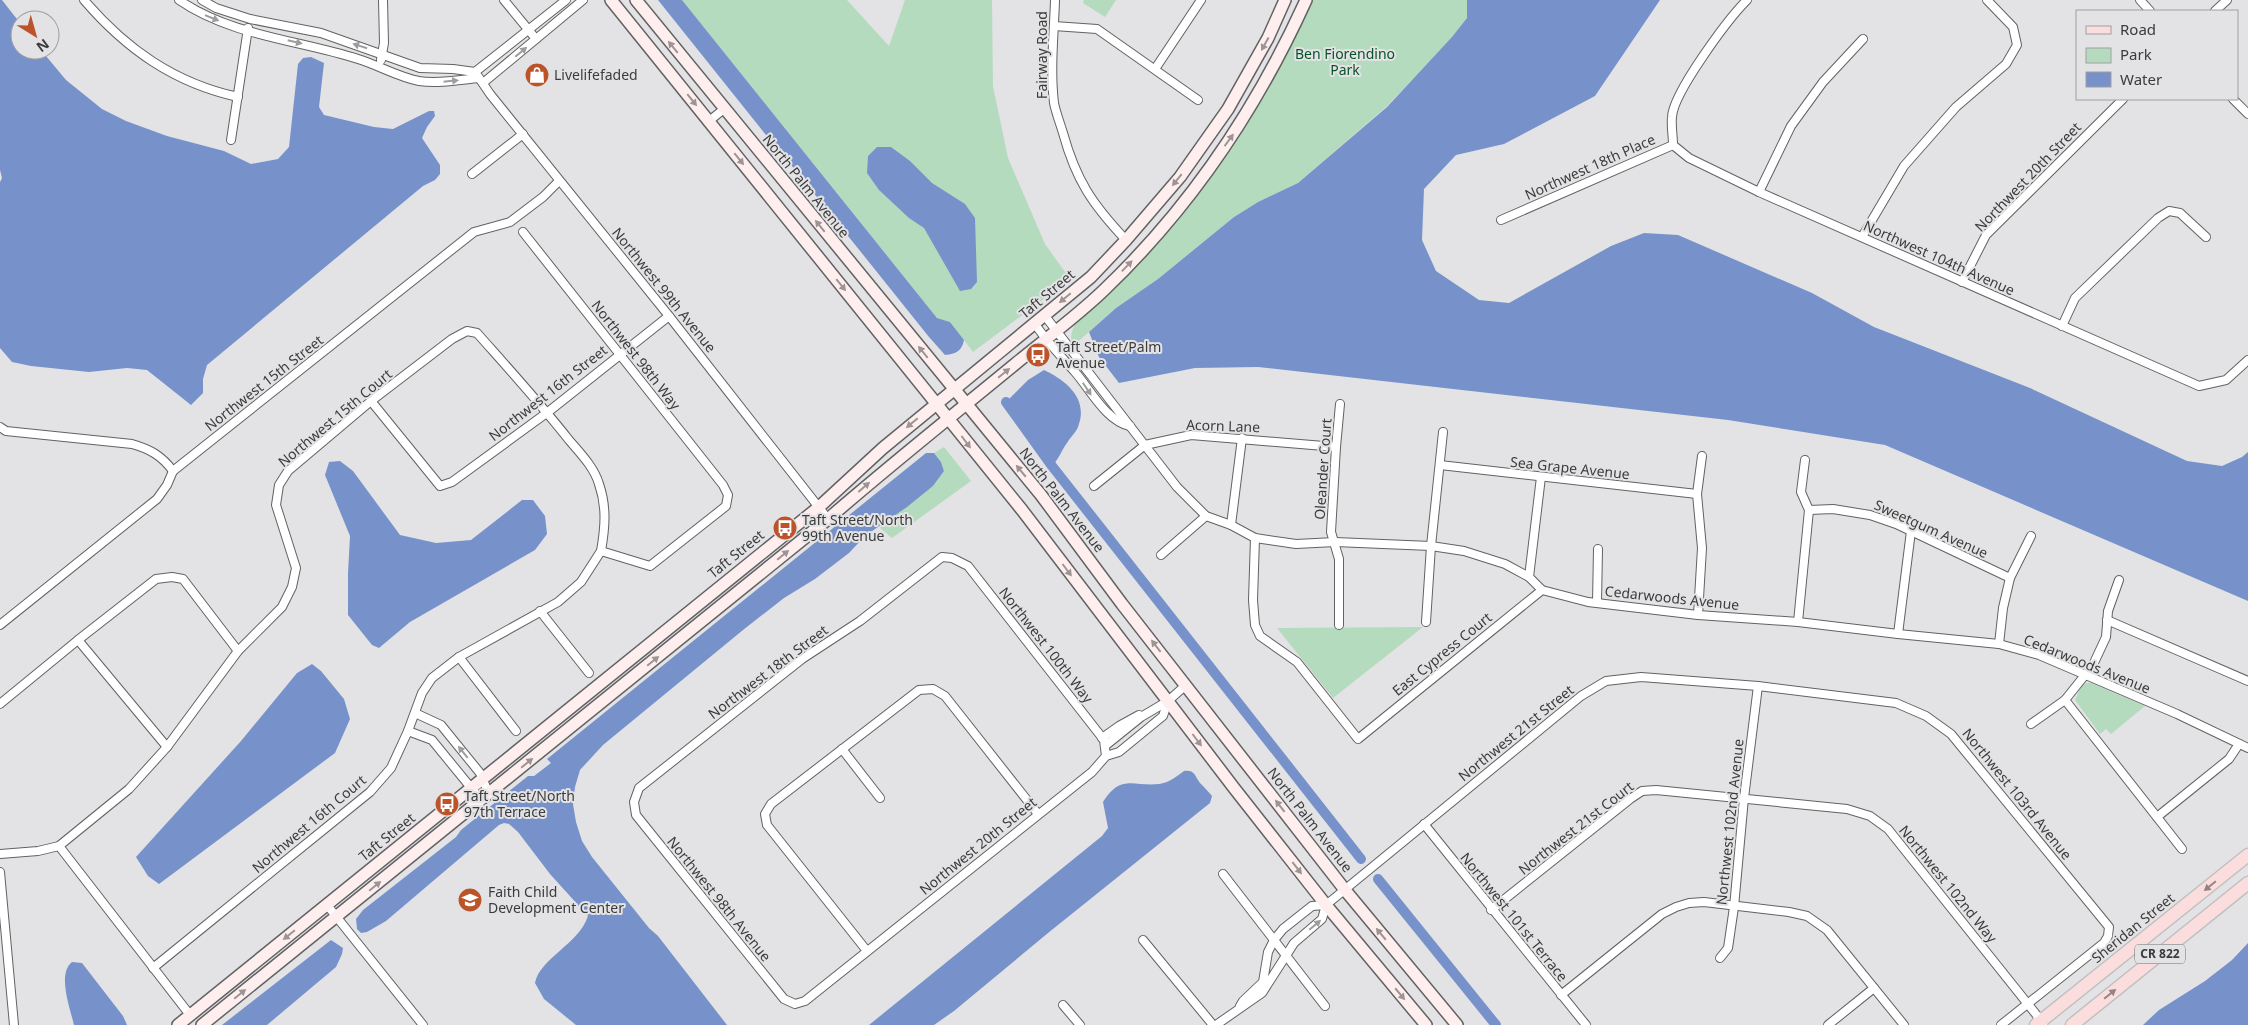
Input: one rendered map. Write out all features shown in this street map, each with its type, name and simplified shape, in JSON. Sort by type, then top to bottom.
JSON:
[{"type":"main road","name":"Sheridan Street","points":[[2041,1024],[2248,855]]},
{"type":"main road","name":"CR 822","points":[[2072,1025],[2248,883]]},
{"type":"street","points":[[84,0],[136,52],[154,63],[209,89],[238,97]]},
{"type":"street","points":[[179,0],[195,11],[248,31],[309,45],[379,66],[418,81],[438,82],[479,78],[536,40],[584,0]]},
{"type":"street","points":[[202,0],[216,8],[250,19],[321,34],[420,68],[453,69],[479,78]]},
{"type":"street","points":[[379,66],[382,55],[383,0]]},
{"type":"street","points":[[504,0],[536,40]]},
{"type":"street","points":[[479,78],[529,31],[566,0]]},
{"type":"street","points":[[611,0],[1022,510],[1326,905],[1426,1025]]},
{"type":"street","name":"North Palm Avenue","points":[[636,0],[1041,495],[1345,890],[1457,1025]]},
{"type":"street","name":"Fairway Road","points":[[1055,0],[1052,63],[1054,105],[1077,176],[1102,216],[1126,240]]},
{"type":"street","points":[[1155,69],[1201,0]]},
{"type":"street","name":"Taft Street","points":[[178,1025],[818,507],[883,448],[1091,277],[1126,240],[1180,177],[1228,109],[1268,38],[1285,0]]},
{"type":"street","points":[[202,1025],[828,519],[894,461],[967,404],[1104,290],[1144,248],[1194,188],[1243,119],[1285,47],[1306,0]]},
{"type":"street","name":"Northwest 18th Place","points":[[1501,220],[1673,145],[1671,116],[1683,88],[1731,16],[1747,0]]},
{"type":"street","points":[[1862,237],[1904,166],[1956,107],[2006,64],[2017,45],[2013,26],[1988,0]]},
{"type":"street","points":[[2140,0],[2149,10]]},
{"type":"street","points":[[2216,10],[2227,0]]},
{"type":"street","points":[[231,140],[250,19]]},
{"type":"street","points":[[1054,26],[1097,29],[1198,100]]},
{"type":"street","points":[[1759,192],[1791,126],[1823,82],[1863,39]]},
{"type":"street","name":"Northwest 99th Avenue","points":[[479,78],[828,519]]},
{"type":"street","name":"Northwest 20th Street","points":[[1962,282],[1986,235],[2122,100]]},
{"type":"street","points":[[2234,100],[2248,114]]},
{"type":"street","points":[[709,121],[724,109]]},
{"type":"street","points":[[472,174],[523,134]]},
{"type":"street","name":"Northwest 104th Avenue","points":[[1673,145],[1689,158],[1759,192],[2199,386],[2226,380],[2248,360]]},
{"type":"street","name":"Northwest 15th Street","points":[[0,625],[157,499],[167,485],[173,471],[474,232],[510,222],[559,181]]},
{"type":"street","points":[[2062,326],[2075,298],[2158,218],[2169,211],[2180,213],[2206,237]]},
{"type":"street","name":"Northwest 98th Way","points":[[523,232],[723,485],[728,495],[726,506],[650,566],[601,551]]},
{"type":"street","name":"Northwest 16th Street","points":[[371,401],[440,486],[452,482],[548,412],[669,316]]},
{"type":"street","points":[[1045,316],[1177,487],[1206,516],[1231,525],[1255,538],[1296,544],[1335,542],[1431,546],[1464,551],[1505,564],[1529,577],[1542,590]]},
{"type":"street","points":[[1035,324],[1045,339],[1077,374],[1093,397],[1122,424],[1130,426]]},
{"type":"street","name":"Northwest 15th Court","points":[[238,651],[282,607],[292,587],[296,568],[276,504],[278,485],[288,471],[371,401],[452,339],[467,331],[477,333],[548,412]]},
{"type":"street","name":"Oleander Court","points":[[1339,625],[1339,559],[1331,532],[1340,404]]},
{"type":"street","points":[[548,412],[586,460],[599,482],[604,504],[605,522],[601,551]]},
{"type":"street","points":[[0,427],[6,431],[132,444],[147,449],[164,459],[173,471]]},
{"type":"street","points":[[1426,622],[1431,546],[1443,432]]},
{"type":"street","name":"Acorn Lane","points":[[1094,486],[1145,445],[1191,435],[1336,447]]},
{"type":"street","points":[[1231,525],[1242,438]]},
{"type":"street","points":[[1698,615],[1702,548],[1697,494],[1702,456]]},
{"type":"street","points":[[1798,622],[1809,510],[1801,492],[1805,460]]},
{"type":"street","name":"Sea Grape Avenue","points":[[1440,465],[1697,494]]},
{"type":"street","points":[[1529,577],[1541,477]]},
{"type":"street","name":"Sweetgum Avenue","points":[[1809,510],[1833,509],[1855,511],[1884,519],[2010,578]]},
{"type":"street","points":[[1161,555],[1206,516]]},
{"type":"street","points":[[1898,634],[1910,531]]},
{"type":"street","points":[[1999,644],[2003,608],[2010,578],[2031,536]]},
{"type":"street","name":"East Cypress Court","points":[[1255,538],[1253,600],[1255,626],[1260,636],[1296,662],[1358,739],[1542,590]]},
{"type":"street","points":[[1597,603],[1598,549]]},
{"type":"street","name":"Northwest 16th Court","points":[[153,968],[370,792],[391,768],[408,731],[422,693],[432,678],[459,657],[558,602],[581,582],[601,551]]},
{"type":"street","name":"Northwest 18th Street","points":[[634,802],[639,788],[802,659],[860,621],[942,557],[952,558]]},
{"type":"street","name":"Northwest 100th Way","points":[[952,558],[968,566],[1104,742]]},
{"type":"street","points":[[0,704],[156,579],[172,577],[182,579],[238,651],[167,747],[129,789],[59,846],[0,854]]},
{"type":"street","points":[[2031,724],[2065,700],[2093,664],[2106,637],[2108,611],[2119,580]]},
{"type":"street","name":"Cedarwoods Avenue","points":[[1542,590],[1597,603],[1698,615],[1798,622],[1999,644],[2039,655],[2086,674],[2248,748]]},
{"type":"street","points":[[540,611],[589,673]]},
{"type":"street","points":[[2107,620],[2248,681]]},
{"type":"street","points":[[78,640],[167,747]]},
{"type":"street","points":[[459,657],[516,731]]},
{"type":"street","name":"Northwest 21st Street","points":[[1214,1025],[1240,1006],[1263,982],[1268,952],[1274,940],[1286,927],[1312,906],[1326,905],[1582,696],[1606,681],[1641,677],[1758,686]]},
{"type":"street","name":"Northwest 20th Street","points":[[1104,742],[1137,715],[1144,716],[1168,701],[1186,685]]},
{"type":"street","name":"Northwest 102nd Avenue","points":[[1720,958],[1728,948],[1734,907],[1744,798],[1758,686]]},
{"type":"street","name":"Northwest 103rd Avenue","points":[[1758,686],[1896,703],[1926,716],[1951,734],[2109,927],[2108,936],[2104,943],[2028,1004]]},
{"type":"street","points":[[867,951],[767,825],[765,814],[771,804],[920,690],[932,689],[945,696],[1038,814]]},
{"type":"street","points":[[2065,700],[2182,849]]},
{"type":"street","name":"Northwest 20th Street","points":[[795,1004],[805,1001],[1092,772],[1106,756],[1119,752],[1163,716],[1168,701]]},
{"type":"street","points":[[415,713],[430,718],[441,725],[480,772],[485,797]]},
{"type":"street","points":[[408,731],[432,740],[472,788],[485,797]]},
{"type":"street","points":[[1104,742],[1106,756]]},
{"type":"street","points":[[2158,817],[2229,759],[2239,744]]},
{"type":"street","points":[[842,749],[880,798]]},
{"type":"street","name":"Northwest 21st Court","points":[[1492,910],[1642,791],[1656,790],[1744,798]]},
{"type":"street","name":"Northwest 102nd Way","points":[[1744,798],[1847,809],[1870,816],[1888,829],[2028,1004],[2041,1024]]},
{"type":"street","name":"Northwest 98th Avenue","points":[[634,802],[636,815],[784,999],[795,1004]]},
{"type":"street","name":"Northwest 101st Terrace","points":[[1424,824],[1586,1025]]},
{"type":"street","points":[[59,846],[190,1015]]},
{"type":"street","points":[[0,872],[14,1025]]},
{"type":"street","points":[[1222,874],[1325,1006]]},
{"type":"street","points":[[1561,995],[1662,914],[1689,903],[1704,902],[1789,912],[1807,916],[1827,930],[1904,1025]]},
{"type":"street","points":[[327,904],[423,1025]]},
{"type":"street","name":"Northwest 21st Street","points":[[1240,1006],[1246,1006],[1268,985],[1297,941],[1322,919],[1326,905]]},
{"type":"street","points":[[1286,927],[1297,941]]},
{"type":"street","points":[[1142,940],[1214,1025]]},
{"type":"street","points":[[1828,1025],[1874,988]]},
{"type":"street","points":[[2001,1025],[2028,1004]]},
{"type":"street","points":[[1063,1005],[1080,1025]]},
{"type":"green space","points":[[682,0],[847,0],[889,46],[905,0],[992,0],[993,86],[1008,158],[1045,244],[1070,279],[973,352],[950,322],[937,318]]},
{"type":"green space","points":[[1084,0],[1116,0],[1105,17],[1083,3]]},
{"type":"green space","name":"Ben Fiorendino Park","points":[[1307,0],[1467,0],[1467,18],[1452,38],[1387,106],[1298,183],[1258,202],[1234,217],[1158,279],[1116,308],[1073,346],[1071,335],[1075,324],[1137,264],[1180,218],[1210,178],[1256,104]]},
{"type":"green space","points":[[944,447],[971,481],[892,538],[880,528],[881,525],[933,486],[944,471],[941,462],[934,453]]},
{"type":"green space","points":[[1423,627],[1333,698],[1277,628]]},
{"type":"green space","points":[[2086,683],[2091,683],[2145,706],[2111,734],[2106,729],[2100,734],[2075,700],[2081,687]]},
{"type":"water","points":[[0,0],[10,10],[10,60],[49,60],[66,80],[102,109],[126,121],[167,136],[224,151],[251,164],[278,159],[289,147],[298,64],[303,58],[311,57],[324,63],[319,107],[324,115],[374,127],[393,129],[429,111],[434,111],[435,116],[422,138],[440,165],[440,174],[435,180],[423,186],[207,365],[203,379],[203,393],[191,405],[147,370],[127,368],[89,372],[31,366],[12,362],[0,348],[0,182],[2,178],[0,170]]},
{"type":"water","points":[[658,0],[682,0],[937,318],[950,322],[964,340],[962,347],[958,351],[945,355],[929,337],[808,184],[782,155]]},
{"type":"water","points":[[1467,0],[1660,0],[1595,96],[1504,144],[1456,155],[1424,189],[1422,240],[1436,271],[1479,300],[1509,303],[1611,246],[1644,233],[1678,235],[1812,293],[1874,327],[2030,388],[2187,461],[2222,466],[2242,457],[2248,452],[2248,601],[1885,445],[1728,420],[1258,367],[1195,368],[1119,383],[1099,357],[1089,332],[1116,308],[1158,279],[1234,217],[1258,202],[1298,183],[1387,107],[1452,37],[1467,18]]},
{"type":"water","points":[[877,147],[891,147],[910,161],[932,183],[965,204],[975,218],[977,282],[971,289],[960,291],[924,228],[909,218],[879,190],[867,173],[868,156]]},
{"type":"water","points":[[1044,370],[1068,385],[1074,392],[1081,408],[1081,417],[1077,429],[1052,466],[1006,402],[1028,380]]},
{"type":"water","points":[[926,453],[934,453],[941,462],[944,471],[933,486],[907,507],[865,536],[849,553],[815,579],[784,598],[743,630],[603,745],[580,770],[573,804],[582,841],[592,857],[649,928],[658,936],[727,1025],[576,1025],[544,999],[535,983],[538,974],[577,935],[588,916],[550,874],[518,832],[509,824],[499,825],[386,921],[367,932],[361,933],[357,929],[356,919],[363,910],[456,837],[461,830],[528,776],[534,776],[551,763],[547,759]]},
{"type":"water","points":[[340,461],[353,471],[400,535],[436,543],[471,540],[522,500],[533,500],[545,516],[547,534],[535,550],[410,622],[379,648],[372,645],[348,615],[350,536],[325,475],[329,462]]},
{"type":"water","points":[[312,664],[321,671],[344,699],[350,719],[335,753],[159,884],[148,876],[136,857],[241,741],[297,673]]},
{"type":"water","points":[[1184,771],[1190,771],[1194,774],[1212,796],[1210,803],[954,1011],[934,1025],[869,1025],[1102,836],[1108,828],[1103,802],[1116,787],[1128,783],[1163,783]]},
{"type":"water","points":[[331,940],[343,948],[336,967],[267,1025],[222,1025]]},
{"type":"water","points":[[2248,943],[2248,1025],[2143,1025],[2159,1010],[2205,981],[2232,960]]},
{"type":"water","points":[[72,962],[82,963],[123,1016],[127,1025],[74,1025],[65,983],[65,975]]},
{"type":"waterway","points":[[1006,402],[1052,466],[1361,859]]},
{"type":"waterway","points":[[1378,879],[1496,1025]]},
{"type":"place","name":"Livelifefaded","points":[[537,75]]},
{"type":"place","name":"Taft Street/Palm Avenue","points":[[1038,355]]},
{"type":"place","name":"Taft Street/North 99th Avenue","points":[[785,528]]},
{"type":"place","name":"Taft Street/North 97th Terrace","points":[[447,804]]},
{"type":"place","name":"Faith Child Development Center","points":[[470,900]]}]
